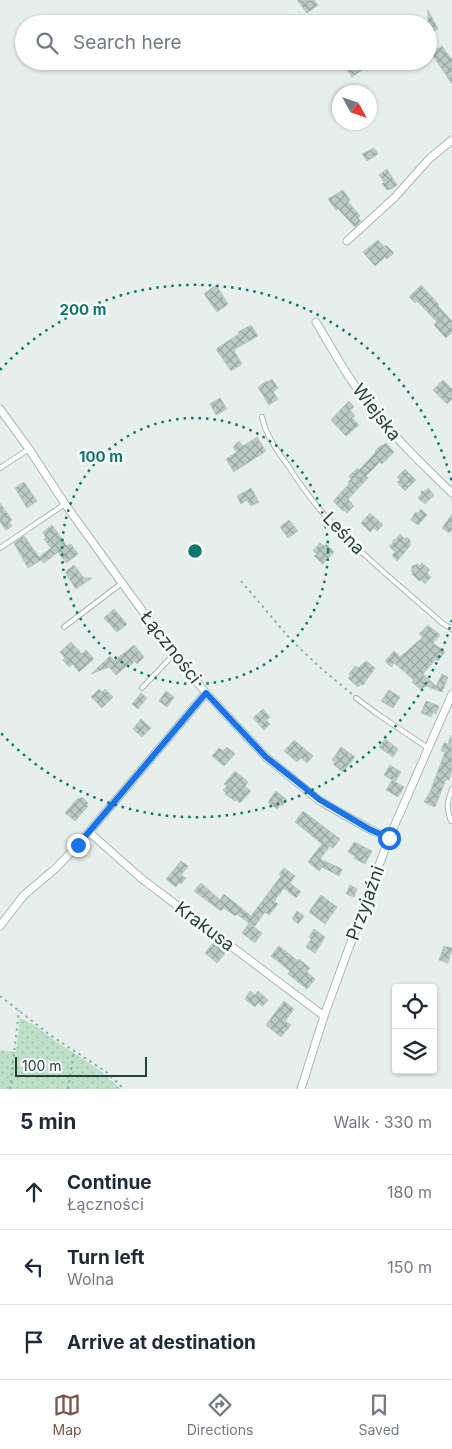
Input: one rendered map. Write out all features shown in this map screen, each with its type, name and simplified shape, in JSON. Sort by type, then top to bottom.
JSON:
[{"type":"street","points":[[347,241],[395,197],[429,159],[452,140]]},
{"type":"street","name":"Wiejska","points":[[316,322],[376,414],[408,451],[452,492]]},
{"type":"street","name":"Łączności","points":[[1,411],[122,583],[174,654],[206,693],[266,757],[282,770],[320,800],[369,829],[389,838]]},
{"type":"street","points":[[0,926],[24,896],[67,857],[206,693]]},
{"type":"street","name":"Przyjaźni","points":[[301,1089],[324,1016],[389,838],[452,694]]},
{"type":"street","name":"Krakusa","points":[[89,832],[142,878],[324,1016]]},
{"type":"lane","name":"Leśna","points":[[262,417],[264,426],[274,446],[296,478],[330,521],[442,623],[452,629]]},
{"type":"lane","points":[[0,468],[29,449]]},
{"type":"lane","points":[[0,548],[65,504]]},
{"type":"lane","points":[[64,627],[122,583]]},
{"type":"lane","points":[[142,688],[174,654]]},
{"type":"lane","points":[[356,698],[428,748]]},
{"type":"lane","points":[[451,821],[446,809],[452,789]]},
{"type":"path","points":[[240,581],[292,641],[356,698]]},
{"type":"path","points":[[0,996],[50,1035],[105,1071],[124,1089]]},
{"type":"path","points":[[10,1089],[19,1010]]},
{"type":"path","points":[[68,1089],[74,1051]]},
{"type":"green space","points":[[20,1018],[33,1024],[97,1068],[121,1089],[0,1089],[0,1050],[16,1052]]},
{"type":"building","points":[[297,0],[314,0],[318,5],[307,13]]},
{"type":"building","points":[[442,46],[452,60],[452,84],[437,62],[437,49]]},
{"type":"building","points":[[348,70],[362,70],[352,77]]},
{"type":"building","points":[[374,148],[378,154],[367,161],[362,154]]},
{"type":"building","points":[[387,169],[397,185],[389,190],[382,184],[384,182],[379,175]]},
{"type":"building","points":[[343,190],[350,200],[348,202],[360,216],[358,218],[361,221],[355,227],[338,209],[336,210],[328,199]]},
{"type":"building","points":[[378,240],[384,247],[386,245],[394,253],[387,259],[385,257],[375,266],[363,252]]},
{"type":"building","points":[[216,285],[228,304],[217,312],[204,294]]},
{"type":"building","points":[[421,285],[452,321],[452,332],[446,338],[434,325],[437,322],[417,301],[415,303],[409,297]]},
{"type":"building","points":[[251,325],[258,336],[235,349],[234,351],[242,364],[231,371],[216,349],[239,334],[238,332]]},
{"type":"building","points":[[272,379],[278,388],[273,392],[278,399],[269,405],[258,387]]},
{"type":"building","points":[[443,380],[452,389],[452,399],[447,404],[433,390]]},
{"type":"building","points":[[220,398],[227,409],[216,415],[210,404]]},
{"type":"building","points":[[349,401],[354,407],[350,410],[355,416],[352,418],[359,425],[346,436],[331,420]]},
{"type":"building","points":[[257,437],[266,451],[234,472],[226,459],[237,452],[233,447],[239,441],[243,446]]},
{"type":"building","points":[[386,443],[394,452],[382,464],[380,462],[366,476],[368,478],[348,499],[354,506],[347,513],[343,511],[333,501],[349,484],[348,482],[351,479],[349,476],[358,468],[359,470],[381,445]]},
{"type":"building","points":[[405,469],[416,480],[405,491],[397,482],[400,480],[397,477]]},
{"type":"building","points":[[24,482],[37,501],[27,508],[15,488]]},
{"type":"building","points":[[251,488],[259,502],[251,506],[247,500],[241,504],[237,496]]},
{"type":"building","points":[[428,488],[434,495],[425,504],[418,498],[421,495],[421,491],[425,491]]},
{"type":"building","points":[[0,503],[12,520],[9,522],[12,526],[6,530],[0,522]]},
{"type":"building","points":[[421,509],[427,515],[418,525],[411,520],[415,513],[418,513]]},
{"type":"building","points":[[370,513],[383,525],[377,531],[374,528],[370,532],[361,523]]},
{"type":"building","points":[[452,514],[452,529],[449,533],[442,528]]},
{"type":"building","points":[[289,520],[298,531],[288,538],[280,527]]},
{"type":"building","points":[[52,525],[67,546],[71,544],[78,554],[66,563],[58,552],[44,563],[41,560],[28,568],[14,543],[24,536],[39,557],[51,548],[44,539],[46,538],[43,532]]},
{"type":"building","points":[[400,534],[410,540],[410,546],[397,561],[392,555],[395,552],[389,546]]},
{"type":"building","points":[[320,543],[324,546],[326,544],[334,552],[323,564],[314,556],[317,554],[313,551]]},
{"type":"building","points":[[422,563],[430,570],[427,573],[431,577],[425,584],[421,580],[419,581],[411,571],[412,566],[418,564],[420,566]]},
{"type":"building","points":[[74,565],[84,578],[92,578],[76,589],[65,572]]},
{"type":"building","points":[[114,609],[127,624],[117,632],[104,618]]},
{"type":"building","points":[[428,625],[440,635],[433,643],[445,652],[423,674],[436,686],[442,674],[448,677],[442,692],[426,686],[419,688],[412,682],[414,680],[394,663],[391,667],[385,661],[394,651],[400,657],[423,637],[419,634]]},
{"type":"building","points":[[71,642],[82,654],[86,650],[94,659],[79,672],[73,664],[69,667],[63,660],[65,658],[60,652]]},
{"type":"building","points":[[134,645],[144,657],[137,664],[135,661],[131,665],[130,663],[116,675],[109,667],[91,674],[110,656],[114,661]]},
{"type":"building","points":[[366,661],[375,668],[363,685],[361,684],[358,687],[348,678],[351,675],[349,674],[355,666],[358,668]]},
{"type":"building","points":[[99,689],[102,692],[105,689],[113,697],[102,708],[91,697]]},
{"type":"building","points":[[389,690],[400,697],[393,708],[381,701]]},
{"type":"building","points":[[166,691],[174,697],[167,707],[159,701]]},
{"type":"building","points":[[141,693],[147,698],[138,709],[132,704]]},
{"type":"building","points":[[426,701],[439,706],[436,714],[433,712],[431,717],[421,713]]},
{"type":"building","points":[[263,709],[270,717],[266,720],[270,724],[264,730],[253,718]]},
{"type":"building","points":[[141,719],[151,728],[142,737],[133,729]]},
{"type":"building","points":[[451,735],[452,770],[449,780],[446,779],[435,807],[424,802],[430,792],[445,752],[441,751],[444,743],[448,744]]},
{"type":"building","points":[[385,739],[398,749],[393,757],[379,747]]},
{"type":"building","points":[[294,740],[313,756],[307,763],[301,758],[297,762],[284,751]]},
{"type":"building","points":[[227,747],[235,754],[224,766],[212,756],[219,748],[223,751]]},
{"type":"building","points":[[341,747],[355,757],[343,772],[333,764],[335,762],[332,760]]},
{"type":"building","points":[[390,765],[401,772],[395,782],[384,775]]},
{"type":"building","points":[[235,771],[248,782],[245,786],[251,791],[240,803],[225,794],[223,790],[227,786],[224,784]]},
{"type":"building","points":[[392,780],[404,787],[398,797],[386,790]]},
{"type":"building","points":[[276,791],[287,800],[277,809],[268,802]]},
{"type":"building","points":[[82,797],[88,803],[86,805],[88,806],[75,821],[65,813],[78,798]]},
{"type":"building","points":[[303,811],[340,839],[333,848],[330,846],[320,859],[342,869],[339,876],[322,867],[319,871],[308,862],[322,844],[295,822]]},
{"type":"building","points":[[354,842],[372,851],[365,864],[348,852]]},
{"type":"building","points":[[181,861],[188,866],[181,875],[186,878],[181,884],[179,882],[176,887],[166,879]]},
{"type":"building","points":[[284,868],[295,876],[290,883],[301,892],[296,898],[284,888],[274,901],[278,904],[269,915],[265,912],[254,927],[262,933],[255,943],[242,933],[249,923],[237,914],[235,916],[224,908],[221,911],[194,891],[201,883],[220,900],[224,894],[251,916],[281,876],[279,874]]},
{"type":"building","points":[[350,885],[357,889],[354,897],[346,894]]},
{"type":"building","points":[[321,895],[337,907],[325,924],[309,912]]},
{"type":"building","points":[[297,911],[304,916],[298,924],[292,919]]},
{"type":"building","points":[[314,929],[325,937],[315,953],[306,947]]},
{"type":"building","points":[[213,943],[225,953],[217,963],[205,953]]},
{"type":"building","points":[[279,946],[310,968],[307,972],[315,979],[307,989],[288,974],[290,971],[271,956]]},
{"type":"building","points":[[444,946],[452,948],[448,963],[439,960]]},
{"type":"building","points":[[250,991],[255,995],[258,991],[268,1000],[263,1006],[258,1003],[255,1007],[245,999]]},
{"type":"building","points":[[284,1001],[294,1009],[285,1021],[291,1025],[281,1037],[266,1025]]},
{"type":"route","points":[[78,845],[206,693],[266,757],[320,800],[369,829],[389,838]]}]
